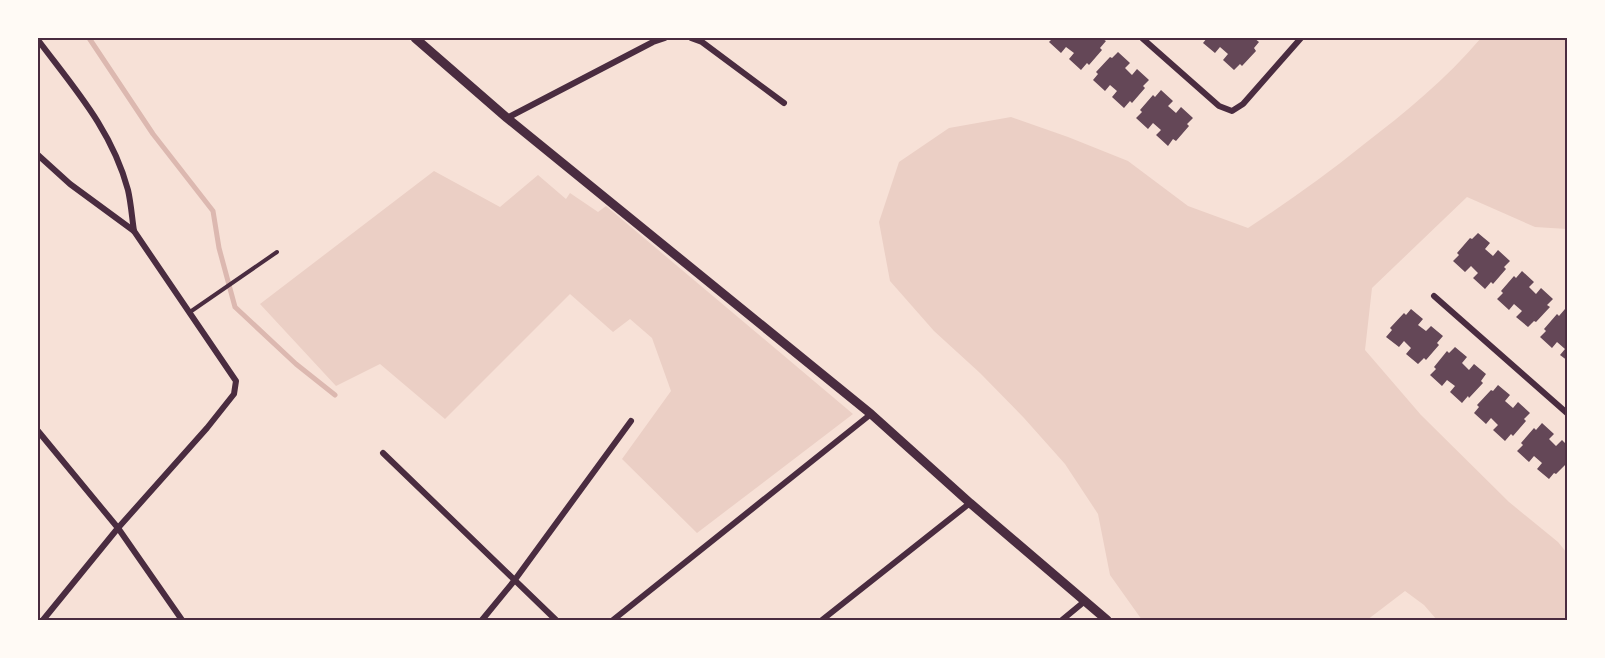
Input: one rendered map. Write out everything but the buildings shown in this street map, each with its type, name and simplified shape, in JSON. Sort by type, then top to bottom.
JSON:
[{"type":"street","points":[[415,38],[507,118],[871,414],[1107,621]]},
{"type":"street","points":[[507,118],[653,42],[665,38]]},
{"type":"street","points":[[691,38],[702,42],[784,103]]},
{"type":"street","points":[[1142,38],[1219,106],[1232,111],[1243,104],[1301,38]]},
{"type":"street","points":[[38,40],[91,108],[113,148],[128,191],[134,231]]},
{"type":"street","points":[[38,155],[70,184],[134,231],[236,381],[234,394],[207,428],[118,528],[43,621]]},
{"type":"street","points":[[1434,296],[1568,414]]},
{"type":"street","points":[[613,621],[871,414]]},
{"type":"street","points":[[482,621],[631,421]]},
{"type":"street","points":[[38,431],[118,528],[182,621]]},
{"type":"street","points":[[383,453],[556,621]]},
{"type":"street","points":[[822,621],[970,503]]},
{"type":"street","points":[[1062,621],[1085,601]]},
{"type":"lane","points":[[189,312],[277,252]]},
{"type":"shaded area","points":[[1481,38],[1567,38],[1567,229],[1535,227],[1467,197],[1372,288],[1365,350],[1421,415],[1509,502],[1558,542],[1567,553],[1567,620],[1437,620],[1424,605],[1405,591],[1367,620],[1142,620],[1110,575],[1098,514],[1065,464],[980,373],[934,331],[890,281],[879,222],[899,162],[949,128],[1011,117],[1128,161],[1188,206],[1248,228],[1321,178],[1395,120],[1440,81]]},
{"type":"shaded area","points":[[434,171],[500,207],[538,175],[566,199],[570,193],[598,212],[606,206],[853,414],[697,533],[622,459],[671,391],[652,338],[630,319],[613,332],[570,294],[445,419],[380,364],[336,386],[260,304]]},
{"type":"waterway","points":[[89,38],[153,134],[213,211],[219,248],[235,307],[296,364],[335,395]]}]
